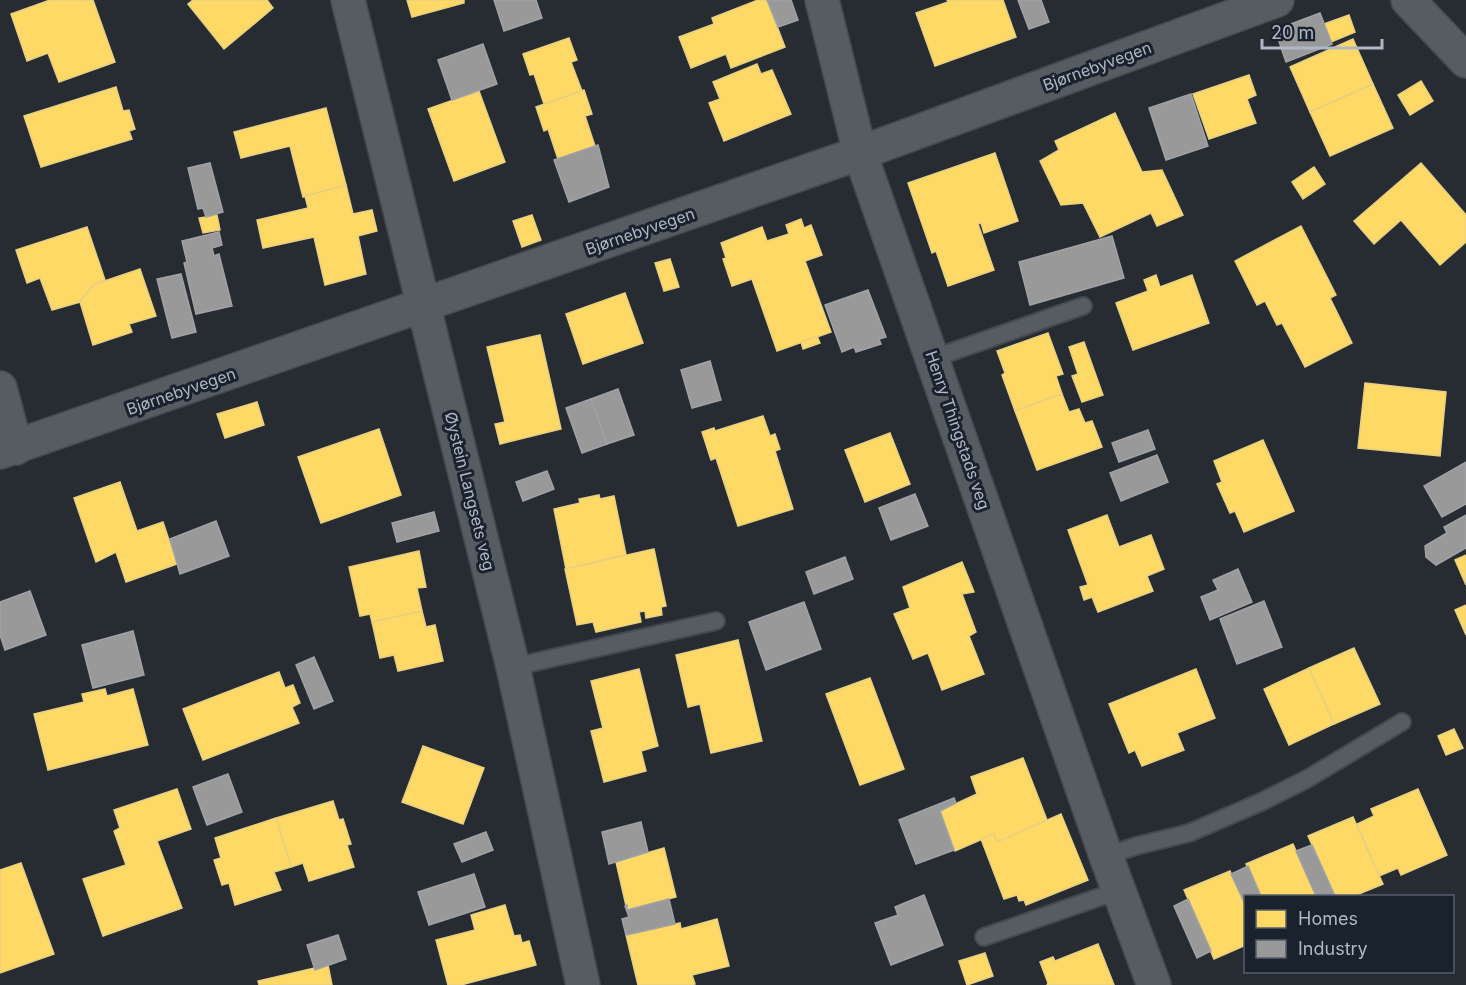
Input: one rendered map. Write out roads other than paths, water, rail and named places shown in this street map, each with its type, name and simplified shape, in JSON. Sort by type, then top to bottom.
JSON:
[{"type":"street","name":"Øystein Langsets veg","points":[[348,0],[513,667],[583,985]]},
{"type":"street","name":"Henry Thingstads veg","points":[[822,0],[861,153],[1106,856],[1154,985]]},
{"type":"street","name":"Bjørnebyvegen","points":[[8,450],[861,153],[1277,0]]},
{"type":"street","points":[[1408,0],[1466,61]]},
{"type":"street","points":[[0,388],[8,450]]},
{"type":"lane","points":[[933,358],[1083,306]]},
{"type":"lane","points":[[513,667],[716,621]]},
{"type":"lane","points":[[1106,856],[1189,833],[1261,802],[1307,779],[1402,722]]},
{"type":"lane","points":[[984,937],[1120,890]]}]
